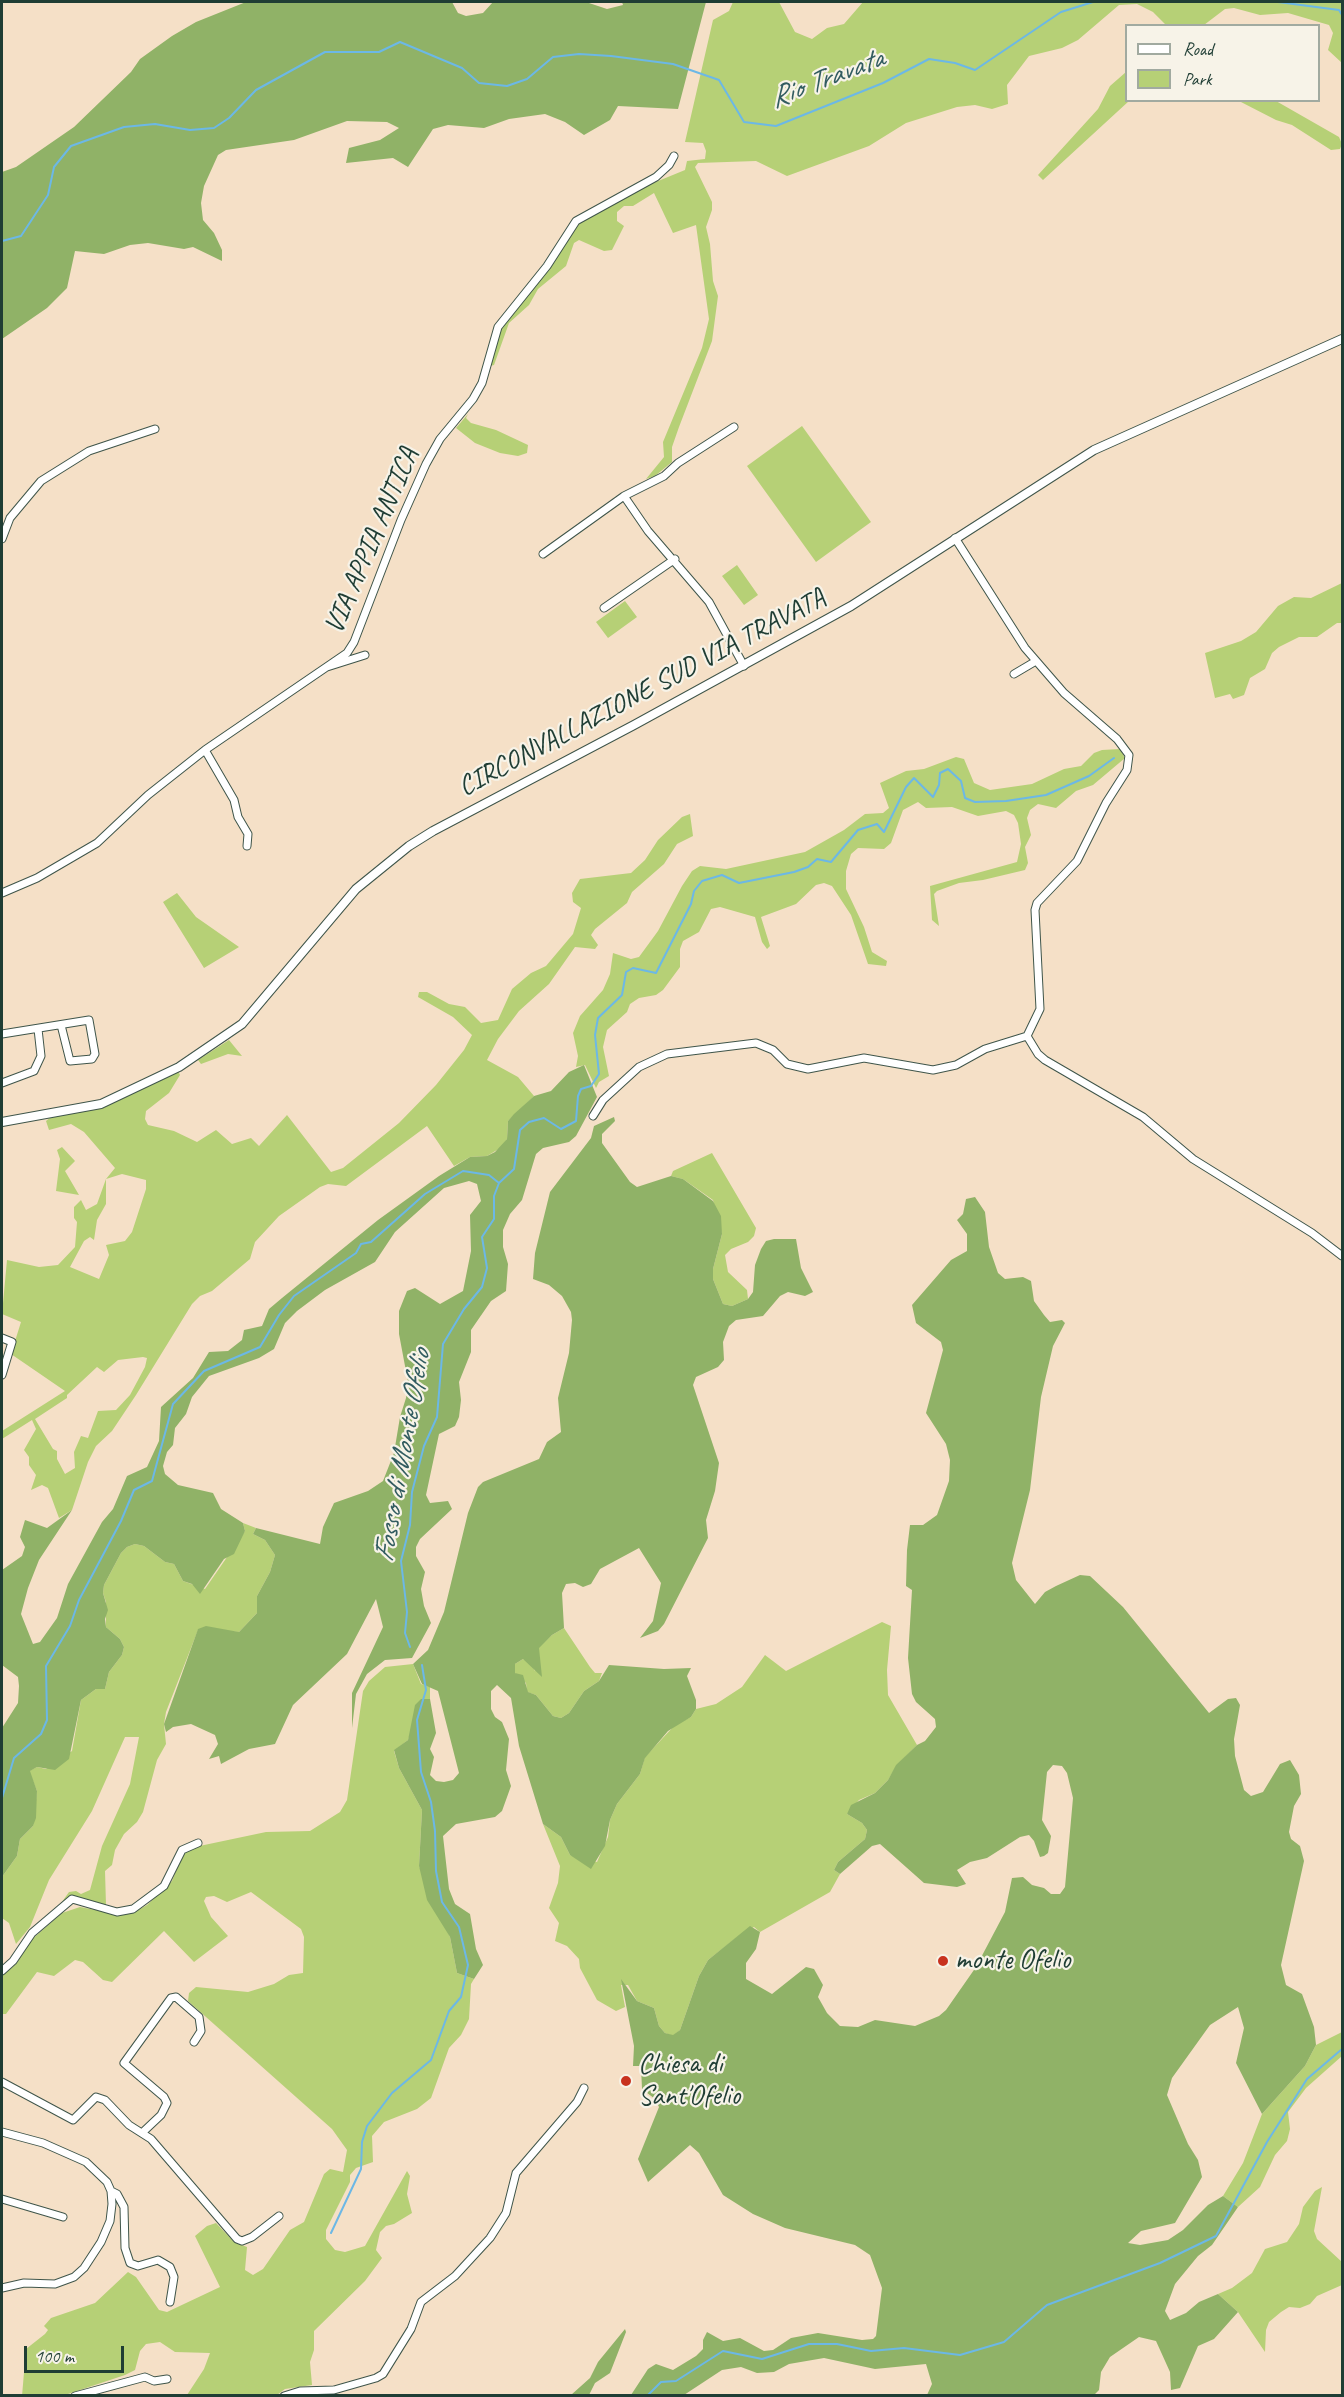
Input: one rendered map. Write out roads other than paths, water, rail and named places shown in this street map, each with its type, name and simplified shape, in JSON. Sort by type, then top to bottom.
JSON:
[{"type":"street","name":"VIA APPIA ANTICA","points":[[2,893],[37,878],[97,843],[148,795],[205,750],[342,657],[352,647],[407,505],[440,439],[479,389],[489,366],[498,327],[547,266],[576,221],[656,177],[669,165],[674,156]]},
{"type":"street","name":"CIRCONVALLAZIONE SUD VIA TRAVATA","points":[[2,1122],[101,1104],[138,1089],[201,1054],[242,1024],[356,889],[409,846],[851,606],[1094,450],[1342,339]]},
{"type":"street","points":[[543,554],[624,496],[664,476],[678,463],[734,427]]},
{"type":"street","points":[[2,539],[10,518],[41,481],[89,451],[155,429]]},
{"type":"street","points":[[624,496],[648,531],[675,559],[709,602],[744,666]]},
{"type":"street","points":[[592,1116],[603,1100],[639,1067],[667,1054],[756,1043],[773,1050],[788,1064],[808,1069],[864,1058],[933,1070],[956,1065],[985,1049],[1027,1036],[1040,1009],[1035,910],[1037,903],[1077,861],[1106,803],[1130,765],[1129,755],[1117,739],[1080,709],[1036,662],[955,538]]},
{"type":"street","points":[[604,608],[675,559]]},
{"type":"street","points":[[325,667],[331,668],[364,655]]},
{"type":"street","points":[[1014,674],[1036,662]]},
{"type":"street","points":[[205,750],[234,800],[238,817],[248,834],[247,846]]},
{"type":"street","points":[[2,1034],[88,1020],[95,1054],[92,1059],[70,1061],[61,1025]]},
{"type":"street","points":[[2,1083],[34,1071],[41,1056],[38,1029]]},
{"type":"street","points":[[1027,1036],[1038,1054],[1045,1060],[1143,1118],[1193,1159],[1312,1233],[1342,1256]]},
{"type":"street","points":[[2,1338],[12,1342],[2,1376]]},
{"type":"street","points":[[2,1971],[13,1961],[32,1932],[72,1899],[117,1912],[133,1909],[164,1886],[182,1850],[198,1843]]},
{"type":"street","points":[[143,2132],[161,2115],[167,2103],[164,2097],[124,2063],[171,1998],[176,1997],[199,2017],[201,2031],[194,2042]]},
{"type":"street","points":[[2,2082],[73,2120],[96,2097],[101,2097],[134,2129],[143,2132],[237,2240],[252,2237],[279,2216]]},
{"type":"street","points":[[284,2396],[300,2391],[334,2390],[383,2374],[411,2329],[421,2302],[455,2276],[490,2238],[506,2213],[516,2173],[577,2102],[584,2088]]},
{"type":"street","points":[[2,2132],[43,2143],[86,2162],[102,2176],[111,2191],[112,2213],[108,2228],[79,2273],[55,2284],[24,2283],[2,2288]]},
{"type":"street","points":[[111,2191],[117,2194],[124,2207],[125,2248],[130,2263],[138,2266],[158,2260],[170,2267],[174,2277],[170,2302]]},
{"type":"street","points":[[2,2199],[63,2217]]},
{"type":"street","points":[[75,2396],[145,2377],[154,2380],[167,2379]]},
{"type":"waterway","name":"Rio Travata","points":[[2,241],[21,236],[48,195],[54,167],[71,146],[124,127],[155,124],[190,130],[214,128],[229,118],[256,90],[325,52],[379,52],[400,42],[462,68],[479,83],[507,86],[527,79],[553,57],[579,54],[673,64],[719,80],[744,122],[776,126],[883,83],[929,59],[955,63],[975,70],[1061,12],[1093,2]]},
{"type":"waterway","name":"Rio Travata","points":[[1278,2],[1339,10],[1342,15]]},
{"type":"waterway","points":[[410,1647],[405,1633],[407,1612],[401,1561],[410,1525],[412,1492],[424,1446],[437,1417],[443,1344],[464,1309],[482,1287],[487,1268],[482,1237],[494,1219],[494,1196],[499,1183],[514,1169],[520,1130],[529,1122],[544,1118],[561,1129],[576,1121],[578,1096],[581,1089],[591,1086],[599,1074],[595,1035],[598,1018],[622,995],[626,972],[633,968],[656,973],[691,904],[694,891],[702,881],[722,875],[739,883],[794,872],[808,867],[817,859],[831,862],[858,830],[877,824],[884,832],[906,787],[914,778],[933,797],[939,785],[940,773],[948,769],[961,781],[965,798],[975,802],[1006,801],[1046,795],[1089,776],[1114,758]]},
{"type":"waterway","points":[[2,1798],[14,1758],[41,1734],[47,1720],[46,1666],[70,1626],[79,1600],[121,1521],[134,1490],[152,1481],[173,1404],[204,1371],[260,1347],[279,1315],[294,1296],[356,1253],[361,1244],[371,1242],[425,1194],[463,1171],[489,1175],[499,1183]]},
{"type":"waterway","name":"Fosso di Monte Ofelio","points":[[331,2233],[361,2169],[362,2142],[367,2126],[392,2093],[431,2060],[449,2011],[461,1997],[468,1965],[459,1927],[442,1902],[436,1871],[435,1831],[431,1802],[421,1772],[417,1720],[426,1690],[422,1665]]},
{"type":"waterway","points":[[647,2396],[661,2382],[676,2381],[723,2351],[762,2359],[809,2344],[837,2344],[871,2351],[904,2348],[960,2355],[1004,2342],[1047,2305],[1160,2263],[1216,2236],[1267,2142],[1307,2079],[1342,2049]]},
{"type":"place","name":"monte Ofelio","points":[[943,1961]]},
{"type":"place","name":"Chiesa di Sant'Ofelio","points":[[626,2081]]}]
